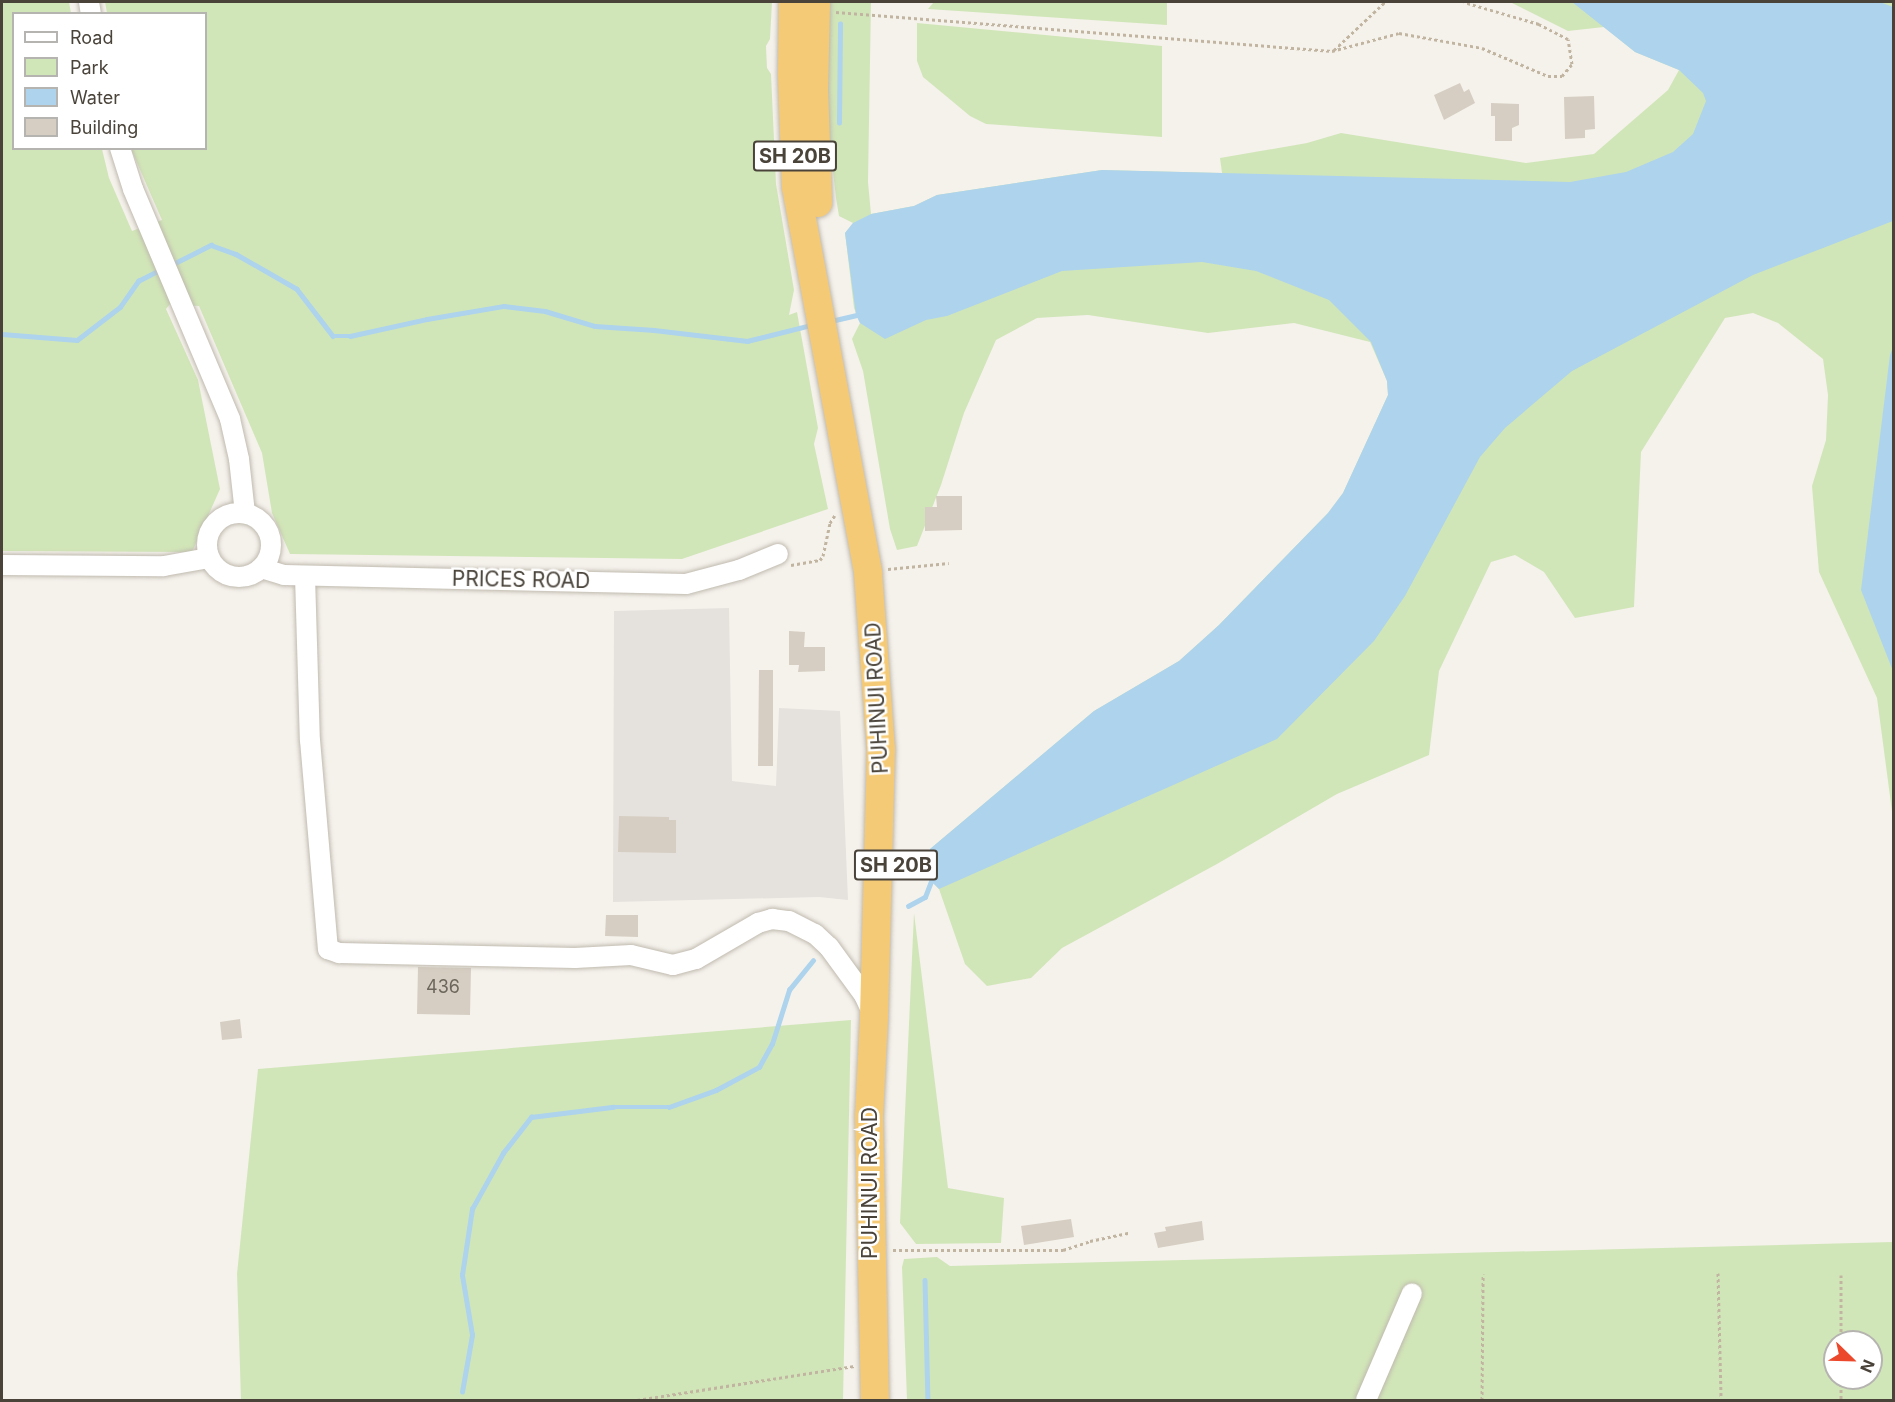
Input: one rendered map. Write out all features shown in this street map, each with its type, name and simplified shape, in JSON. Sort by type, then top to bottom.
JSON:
[{"type":"highway","name":"PUHINUI ROAD","points":[[808,4],[792,75],[796,187],[826,306],[868,573],[876,655],[881,760],[869,1116],[875,1401]]},
{"type":"highway","name":"PUHINUI ROAD","points":[[831,336],[881,536],[893,646],[896,880],[885,1147],[885,1250],[891,1401]]},
{"type":"street","points":[[121,150],[133,189],[230,419],[239,459],[245,513]]},
{"type":"street","points":[[2,565],[164,566],[209,558],[207,541],[214,525],[228,515],[245,513],[261,522],[269,536],[270,551],[261,568]]},
{"type":"street","name":"PRICES ROAD","points":[[209,558],[218,570],[232,576],[248,575],[261,568],[275,574],[305,576],[686,584],[784,560]]},
{"type":"street","points":[[305,576],[310,740],[328,949],[339,953],[575,958],[631,955],[673,965],[696,959],[758,923],[772,919],[789,921],[815,934],[829,947],[864,995],[874,1018]]},
{"type":"street","points":[[1366,1401],[1412,1293]]},
{"type":"path","points":[[1332,51],[1385,2]]},
{"type":"path","points":[[808,4],[1332,51],[1399,33],[1482,48],[1548,76],[1562,76],[1572,64],[1568,39],[1539,24],[1464,2]]},
{"type":"path","points":[[784,560],[820,560],[823,556],[830,523],[838,512]]},
{"type":"path","points":[[828,533],[836,534]]},
{"type":"path","points":[[886,569],[949,563]]},
{"type":"path","points":[[885,1250],[1063,1250],[1090,1241],[1130,1233]]},
{"type":"path","points":[[1718,1273],[1721,1401]]},
{"type":"path","points":[[1482,1401],[1483,1274]]},
{"type":"path","points":[[1841,1275],[1841,1330]]},
{"type":"path","points":[[637,1401],[873,1362]]},
{"type":"shaded area","points":[[729,608],[732,781],[776,786],[779,708],[840,711],[848,900],[819,897],[613,902],[614,611]]},
{"type":"green space","points":[[2,2],[69,2],[71,12],[12,12],[12,150],[102,150],[109,178],[132,231],[162,220],[131,150],[207,150],[207,12],[107,12],[105,2],[772,2],[770,39],[766,46],[767,68],[771,74],[776,184],[794,290],[789,315],[797,312],[818,428],[814,444],[828,509],[682,559],[290,554],[272,513],[262,453],[199,306],[170,304],[166,309],[198,380],[220,489],[192,552],[2,551]]},
{"type":"green space","points":[[830,2],[871,2],[868,182],[871,214],[914,206],[937,195],[1102,170],[1222,173],[1220,158],[1307,143],[1341,133],[1526,163],[1594,154],[1668,90],[1679,70],[1635,52],[1604,27],[1568,31],[1510,2],[1893,2],[1893,819],[1877,698],[1819,572],[1812,486],[1826,440],[1828,395],[1823,359],[1778,323],[1753,313],[1725,318],[1641,452],[1634,607],[1575,618],[1544,572],[1515,555],[1491,562],[1439,671],[1429,755],[1337,794],[1217,864],[1062,948],[1031,978],[987,986],[965,964],[939,889],[931,881],[930,849],[1094,711],[1179,661],[1219,625],[1328,513],[1343,493],[1388,395],[1387,381],[1370,342],[1294,323],[1208,333],[1088,315],[1037,318],[996,340],[964,413],[941,485],[917,546],[897,550],[890,529],[863,371],[852,339],[860,323],[854,308],[845,233],[853,223],[839,216],[822,75]]},
{"type":"green space","points":[[934,2],[1167,2],[1167,25],[928,9]]},
{"type":"green space","points":[[917,23],[1162,46],[1162,137],[986,124],[970,116],[923,77],[917,61]]},
{"type":"green space","points":[[914,913],[948,1188],[1004,1198],[1001,1243],[916,1244],[900,1223]]},
{"type":"green space","points":[[851,1020],[843,1400],[241,1400],[237,1274],[258,1069]]},
{"type":"green space","points":[[1893,1242],[1893,1400],[907,1400],[902,1267],[904,1259],[937,1257],[950,1266]]},
{"type":"water","points":[[1572,2],[1880,2],[1893,7],[1893,221],[1753,275],[1572,371],[1505,428],[1480,457],[1405,596],[1374,641],[1277,739],[939,889],[931,881],[930,849],[1094,711],[1179,661],[1219,625],[1328,513],[1343,493],[1388,395],[1387,381],[1371,342],[1329,300],[1256,271],[1202,262],[1062,271],[947,316],[926,320],[885,339],[860,323],[856,315],[845,233],[853,223],[871,214],[914,206],[937,195],[1102,170],[1570,182],[1626,172],[1673,152],[1693,134],[1706,101],[1703,93],[1679,70],[1635,52]]},
{"type":"water","points":[[1893,347],[1893,671],[1861,590],[1890,355]]},
{"type":"building","points":[[1460,83],[1464,92],[1469,89],[1475,103],[1444,120],[1434,95]]},
{"type":"building","points":[[1594,96],[1595,129],[1585,130],[1585,138],[1565,139],[1564,97]]},
{"type":"building","points":[[1491,103],[1519,104],[1519,125],[1512,128],[1512,141],[1495,141],[1495,116],[1491,116]]},
{"type":"building","points":[[936,496],[962,496],[962,530],[925,531],[925,507],[937,507]]},
{"type":"building","points":[[789,631],[805,632],[804,647],[825,647],[825,671],[798,672],[799,665],[789,665]]},
{"type":"building","points":[[759,670],[773,670],[773,766],[758,766]]},
{"type":"building","points":[[619,816],[669,817],[669,820],[676,820],[676,853],[618,852]]},
{"type":"building","points":[[606,915],[638,915],[638,937],[605,936]]},
{"type":"building","points":[[418,967],[471,968],[470,1015],[417,1014]]},
{"type":"building","points":[[240,1019],[242,1038],[222,1040],[220,1022]]},
{"type":"building","points":[[1071,1219],[1074,1237],[1024,1245],[1021,1226]]},
{"type":"building","points":[[1202,1221],[1204,1240],[1158,1248],[1154,1233],[1166,1231],[1165,1227]]},
{"type":"waterway","points":[[839,123],[840,24]]},
{"type":"waterway","points":[[171,265],[211,245],[236,254],[297,289],[333,336],[350,336],[427,319],[504,306],[545,311],[595,326],[654,330],[747,341],[811,325]]},
{"type":"waterway","points":[[2,334],[77,340],[120,307],[138,281],[160,270]]},
{"type":"waterway","points":[[831,321],[856,315]]},
{"type":"waterway","points":[[908,906],[925,897],[931,881]]},
{"type":"waterway","points":[[462,1392],[472,1335],[462,1275],[472,1209],[503,1153],[531,1117],[613,1107],[669,1107],[716,1090],[759,1067],[772,1044],[789,990],[813,960]]},
{"type":"waterway","points":[[925,1280],[928,1400]]}]
